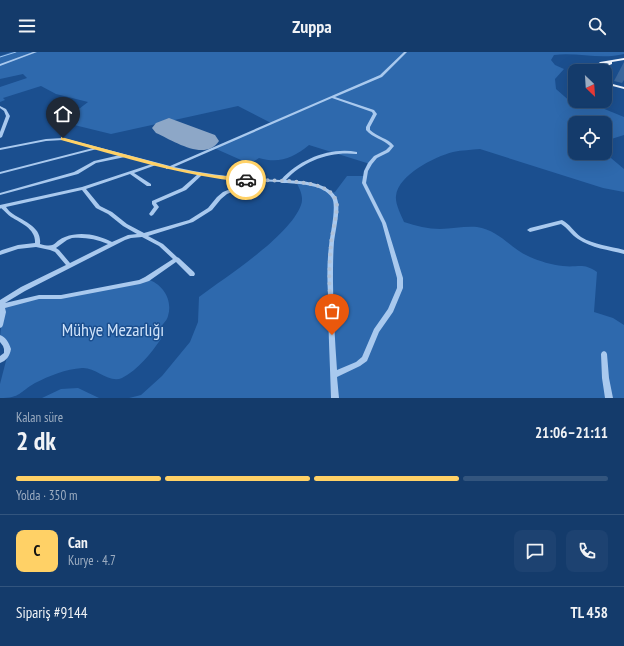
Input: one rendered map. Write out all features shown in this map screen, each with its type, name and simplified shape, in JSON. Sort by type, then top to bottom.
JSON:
[{"type":"main road","points":[[600,64],[624,60]]},
{"type":"main road","points":[[606,64],[624,60]]},
{"type":"main road","points":[[612,86],[624,89]]},
{"type":"street","points":[[0,65],[36,52]]},
{"type":"street","points":[[168,168],[381,76],[406,52]]},
{"type":"street","points":[[332,97],[373,111],[375,114],[368,127],[368,130],[370,133],[386,141],[392,146],[389,151],[376,156],[371,162],[364,176],[364,184],[384,223],[400,278],[400,288],[391,310],[376,331],[365,359],[358,364],[333,375]]},
{"type":"street","points":[[0,107],[5,110],[8,116],[0,137]]},
{"type":"street","points":[[0,149],[55,138],[63,138],[168,168],[200,175],[314,185],[326,189],[336,198],[337,205],[331,244],[330,272],[335,398]]},
{"type":"street","points":[[0,172],[99,148]]},
{"type":"street","points":[[282,182],[293,171],[316,159],[340,151],[356,153]]},
{"type":"street","points":[[0,194],[76,173],[95,162],[126,156]]},
{"type":"street","points":[[1,207],[83,188],[155,164]]},
{"type":"street","points":[[131,173],[149,185]]},
{"type":"street","points":[[151,214],[157,207],[154,202],[184,189],[200,175]]},
{"type":"street","points":[[1,304],[23,289],[111,244],[130,236],[145,235],[191,221],[210,209],[218,198],[225,193],[254,180]]},
{"type":"street","points":[[83,188],[98,207],[125,225],[161,245],[192,274]]},
{"type":"street","points":[[1,207],[15,218],[28,224],[37,237],[38,241],[36,245]]},
{"type":"street","points":[[530,230],[562,222],[566,224],[578,238],[584,241],[624,252]]},
{"type":"street","points":[[50,248],[58,245],[66,238],[75,237],[97,237],[111,244]]},
{"type":"street","points":[[0,253],[15,248],[36,245],[57,251],[70,265]]},
{"type":"street","points":[[1,304],[39,297],[61,297],[140,282],[148,279],[177,259]]},
{"type":"street","points":[[0,325],[1,304]]},
{"type":"street","points":[[0,338],[6,343],[8,353],[0,360]]},
{"type":"street","points":[[604,354],[606,366],[605,376],[609,387],[609,398]]},
{"type":"green space","points":[[11,52],[624,52],[624,54],[615,56],[563,54],[554,55],[551,60],[555,65],[564,69],[555,79],[556,89],[568,100],[568,108],[602,108],[624,117],[624,135],[612,139],[612,116],[568,116],[568,160],[612,159],[624,169],[624,192],[603,188],[480,149],[463,150],[445,154],[418,168],[403,181],[398,188],[396,202],[404,222],[436,229],[477,227],[485,229],[492,232],[523,254],[546,263],[568,266],[584,266],[597,272],[594,312],[613,318],[624,325],[624,398],[129,398],[141,395],[162,376],[190,342],[198,322],[199,297],[256,255],[284,230],[295,217],[301,205],[302,199],[296,182],[314,185],[331,193],[335,192],[347,176],[364,176],[370,164],[309,145],[286,159],[266,160],[259,158],[250,164],[214,148],[271,123],[238,106],[111,134],[62,122],[88,102],[56,94],[41,86],[3,98],[5,100],[0,102],[0,87],[27,78],[23,74],[0,79],[0,56]]},
{"type":"green space","name":"Mühye Mezarlığı","points":[[147,279],[153,281],[165,293],[168,299],[169,310],[167,318],[160,329],[161,339],[139,366],[128,375],[122,378],[112,379],[87,368],[70,370],[40,380],[16,396],[0,398],[0,384],[8,353],[0,338],[3,306],[39,297],[53,298]]},
{"type":"green space","points":[[78,388],[99,398],[42,398],[61,389]]},
{"type":"waterway","points":[[0,57],[16,52]]},
{"type":"runway","points":[[169,126],[206,141],[202,143],[165,128],[169,126]]},
{"type":"way so far","points":[[246,180],[296,182],[314,185],[326,189],[336,198],[337,205],[331,244],[330,272],[332,335]]},
{"type":"route","points":[[63,138],[178,170],[200,175],[246,180]]}]
